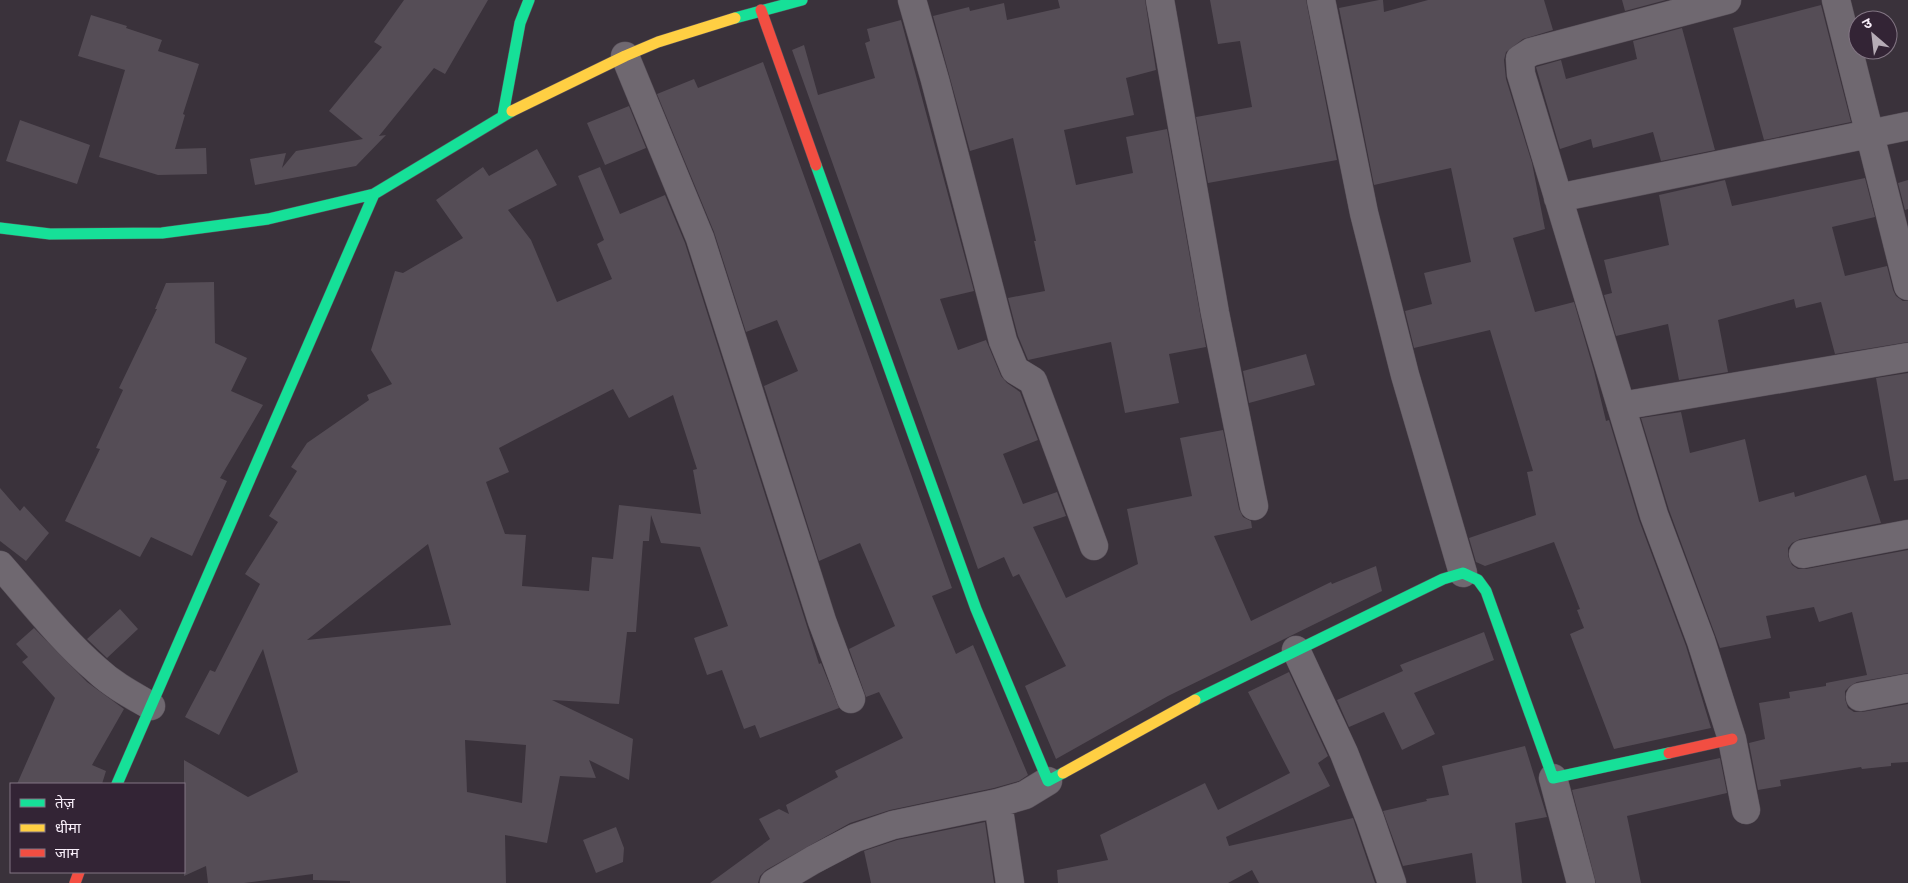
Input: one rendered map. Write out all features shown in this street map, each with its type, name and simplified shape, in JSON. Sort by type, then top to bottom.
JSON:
[{"type":"street","points":[[503,116],[520,23],[529,0]]},
{"type":"street","points":[[0,228],[50,234],[162,233],[268,220],[374,194],[503,116],[624,56],[658,42],[762,10],[802,0]]},
{"type":"street","points":[[912,0],[935,80],[1003,341],[1015,370],[1033,381],[1094,546]]},
{"type":"street","points":[[1160,0],[1215,313],[1254,506]]},
{"type":"street","points":[[1321,0],[1364,213],[1405,375],[1463,573]]},
{"type":"street","points":[[1727,0],[1531,52],[1520,59],[1521,74],[1654,515],[1702,641],[1732,738],[1746,810]]},
{"type":"street","points":[[1836,0],[1908,286]]},
{"type":"street","points":[[762,10],[976,609],[1048,781]]},
{"type":"street","points":[[624,56],[700,238],[822,620],[851,699]]},
{"type":"street","points":[[1558,198],[1908,126]]},
{"type":"street","points":[[117,783],[374,194]]},
{"type":"street","points":[[1621,406],[1908,357]]},
{"type":"street","points":[[1804,554],[1908,534]]},
{"type":"street","points":[[0,565],[59,632],[96,670],[118,687],[151,706]]},
{"type":"street","points":[[774,883],[856,838],[893,825],[998,804],[1025,795],[1175,710],[1443,579],[1463,573],[1478,580],[1486,591],[1552,778],[1581,883]]},
{"type":"street","points":[[1296,650],[1344,753],[1370,819],[1392,883]]},
{"type":"street","points":[[1860,697],[1908,688]]},
{"type":"street","points":[[1552,778],[1732,738]]},
{"type":"street","points":[[998,804],[1010,883]]},
{"type":"building","points":[[404,0],[488,0],[445,74],[434,68],[379,136],[386,135],[356,166],[255,185],[250,159],[286,153],[282,168],[296,151],[363,139],[329,111],[382,47],[374,42]]},
{"type":"building","points":[[1058,0],[1145,0],[1156,70],[1126,78],[1134,115],[1064,130],[1076,185],[1133,173],[1126,137],[1167,129],[1206,347],[1169,354],[1179,403],[1125,413],[1111,342],[1028,360],[1018,336],[1008,298],[1045,291],[1013,138],[970,151],[933,16],[969,7],[970,11],[1004,3],[1007,20],[1060,8]]},
{"type":"building","points":[[1210,0],[1306,0],[1337,160],[1208,183],[1196,117],[1252,107],[1240,41],[1218,44]]},
{"type":"building","points":[[1383,0],[1384,12],[1428,0],[1544,0],[1553,30],[1523,39],[1506,52],[1504,60],[1506,79],[1532,163],[1545,229],[1513,238],[1535,312],[1574,302],[1606,421],[1609,420],[1639,520],[1686,646],[1711,728],[1614,749],[1570,634],[1584,628],[1577,610],[1580,609],[1554,542],[1485,566],[1476,562],[1469,538],[1536,515],[1527,472],[1533,471],[1490,330],[1414,348],[1405,311],[1432,304],[1424,273],[1471,262],[1451,168],[1374,185],[1339,8]]},
{"type":"building","points":[[1622,0],[1666,0],[1625,11]]},
{"type":"building","points":[[1821,5],[1851,122],[1764,140],[1733,28]]},
{"type":"building","points":[[91,15],[127,26],[126,28],[162,40],[158,51],[199,64],[183,114],[185,115],[175,149],[206,148],[207,174],[158,175],[99,157],[125,70],[78,56]]},
{"type":"building","points":[[901,20],[974,291],[940,299],[958,350],[986,340],[1001,376],[1020,392],[1038,440],[1003,454],[1023,504],[1057,492],[1066,516],[1033,527],[1066,598],[1138,564],[1127,509],[1192,496],[1180,438],[1223,430],[1239,509],[1243,517],[1251,521],[1252,528],[1214,536],[1251,621],[1331,582],[1332,584],[1376,566],[1382,591],[1168,696],[1056,759],[1025,686],[1066,666],[1019,574],[1013,577],[1004,557],[978,569],[792,50],[804,45],[818,95],[875,78],[865,43],[870,41],[867,29]]},
{"type":"building","points":[[1682,28],[1715,150],[1661,161],[1653,132],[1593,148],[1591,139],[1560,149],[1536,67],[1561,60],[1566,79],[1637,59],[1633,41]]},
{"type":"building","points":[[763,62],[952,588],[932,596],[956,654],[973,645],[1028,775],[1019,781],[994,788],[890,810],[850,823],[766,870],[760,876],[758,883],[710,883],[770,839],[759,819],[779,809],[789,814],[786,805],[838,777],[835,771],[903,738],[879,692],[866,697],[849,649],[895,626],[860,543],[819,561],[764,386],[798,371],[777,320],[746,332],[714,232],[657,94],[694,79],[698,88]]},
{"type":"building","points":[[629,106],[646,148],[605,165],[587,123]]},
{"type":"building","points":[[20,120],[90,145],[77,184],[6,161]]},
{"type":"building","points":[[537,149],[557,185],[508,210],[531,240],[557,302],[612,279],[597,244],[604,240],[578,176],[600,167],[620,214],[665,195],[685,243],[819,664],[821,663],[839,708],[760,738],[755,725],[744,729],[722,670],[707,675],[694,638],[728,626],[700,547],[661,543],[651,515],[649,541],[643,541],[636,632],[627,632],[619,704],[552,700],[633,739],[629,780],[589,760],[596,778],[560,776],[547,843],[505,835],[506,883],[350,883],[350,881],[313,880],[313,874],[244,883],[208,883],[206,866],[184,876],[184,760],[248,797],[298,772],[263,649],[219,735],[185,717],[210,670],[215,672],[260,584],[245,574],[278,522],[269,516],[297,471],[291,467],[307,443],[369,400],[367,395],[392,384],[371,350],[395,271],[403,273],[463,238],[436,200],[483,167],[489,176]],"holes":[[[613,389],[629,418],[673,395],[697,469],[693,470],[701,514],[619,505],[613,559],[592,557],[589,591],[522,586],[526,535],[505,534],[486,482],[509,472],[499,448]],[[428,544],[451,625],[307,640]],[[465,740],[526,745],[522,803],[467,792]]]},
{"type":"building","points":[[1865,178],[1875,217],[1832,227],[1845,276],[1887,266],[1896,296],[1903,301],[1908,301],[1908,342],[1835,354],[1821,302],[1796,308],[1794,299],[1718,320],[1728,372],[1679,380],[1668,324],[1616,336],[1604,295],[1612,293],[1604,260],[1669,245],[1659,195],[1725,180],[1732,206]]},
{"type":"building","points":[[1908,180],[1908,209],[1905,210],[1898,183]]},
{"type":"building","points":[[214,282],[215,343],[247,358],[231,391],[263,405],[220,478],[227,481],[192,556],[151,537],[140,557],[65,521],[100,449],[96,448],[123,390],[119,388],[157,309],[155,309],[166,283]]},
{"type":"building","points":[[1306,354],[1315,385],[1249,403],[1243,371]]},
{"type":"building","points":[[1908,373],[1908,479],[1894,481],[1876,378]]},
{"type":"building","points":[[1681,412],[1690,453],[1745,439],[1759,502],[1794,492],[1795,497],[1866,475],[1881,523],[1800,539],[1792,543],[1788,548],[1788,556],[1792,565],[1798,569],[1806,569],[1908,550],[1908,673],[1857,682],[1845,691],[1845,699],[1848,708],[1854,712],[1908,704],[1908,762],[1891,763],[1891,766],[1862,769],[1861,767],[1780,780],[1781,786],[1758,790],[1749,743],[1765,739],[1759,703],[1790,698],[1789,692],[1826,686],[1826,683],[1867,675],[1852,612],[1819,622],[1814,607],[1766,616],[1771,638],[1720,648],[1669,510],[1641,418]]},
{"type":"building","points":[[0,488],[20,511],[24,506],[49,533],[26,561],[0,541]]},
{"type":"building","points":[[120,609],[138,629],[107,658],[87,639]]},
{"type":"building","points":[[34,628],[87,682],[124,709],[92,765],[106,771],[102,783],[17,783],[55,698],[22,662],[28,657],[16,644]]},
{"type":"building","points":[[1484,632],[1494,660],[1414,693],[1435,734],[1402,750],[1384,712],[1349,727],[1337,700],[1403,671],[1400,665]]},
{"type":"building","points":[[1289,672],[1328,756],[1318,763],[1330,786],[1226,837],[1229,846],[1353,818],[1375,883],[1259,883],[1252,870],[1228,883],[1058,883],[1057,870],[1108,860],[1100,835],[1205,783],[1218,810],[1290,773],[1248,692]]},
{"type":"building","points":[[1525,746],[1547,817],[1515,823],[1522,883],[1476,883],[1472,853],[1403,866],[1383,811],[1427,801],[1426,799],[1449,795],[1442,766]]},
{"type":"building","points":[[1720,758],[1727,793],[1627,816],[1641,883],[1596,883],[1572,790]]},
{"type":"building","points":[[985,822],[994,883],[871,883],[864,851],[897,840]]},
{"type":"building","points":[[616,827],[624,848],[623,862],[596,873],[583,840]]},
{"type":"traffic: fast","points":[[503,115],[520,23],[529,0]]},
{"type":"traffic: fast","points":[[735,18],[802,0]]},
{"type":"traffic: fast","points":[[0,228],[50,234],[162,233],[268,219],[374,194],[512,111]]},
{"type":"traffic: fast","points":[[816,165],[976,609],[1048,781],[1063,773]]},
{"type":"traffic: fast","points":[[117,783],[374,194]]},
{"type":"traffic: fast","points":[[1195,700],[1443,579],[1463,573],[1478,580],[1486,591],[1553,778],[1669,753]]},
{"type":"traffic: slow","points":[[512,111],[658,42],[735,18]]},
{"type":"traffic: slow","points":[[1063,773],[1195,700]]},
{"type":"traffic: jam","points":[[761,10],[816,165]]},
{"type":"traffic: jam","points":[[1669,753],[1732,739]]},
{"type":"traffic: jam","points":[[75,883],[79,873]]}]
